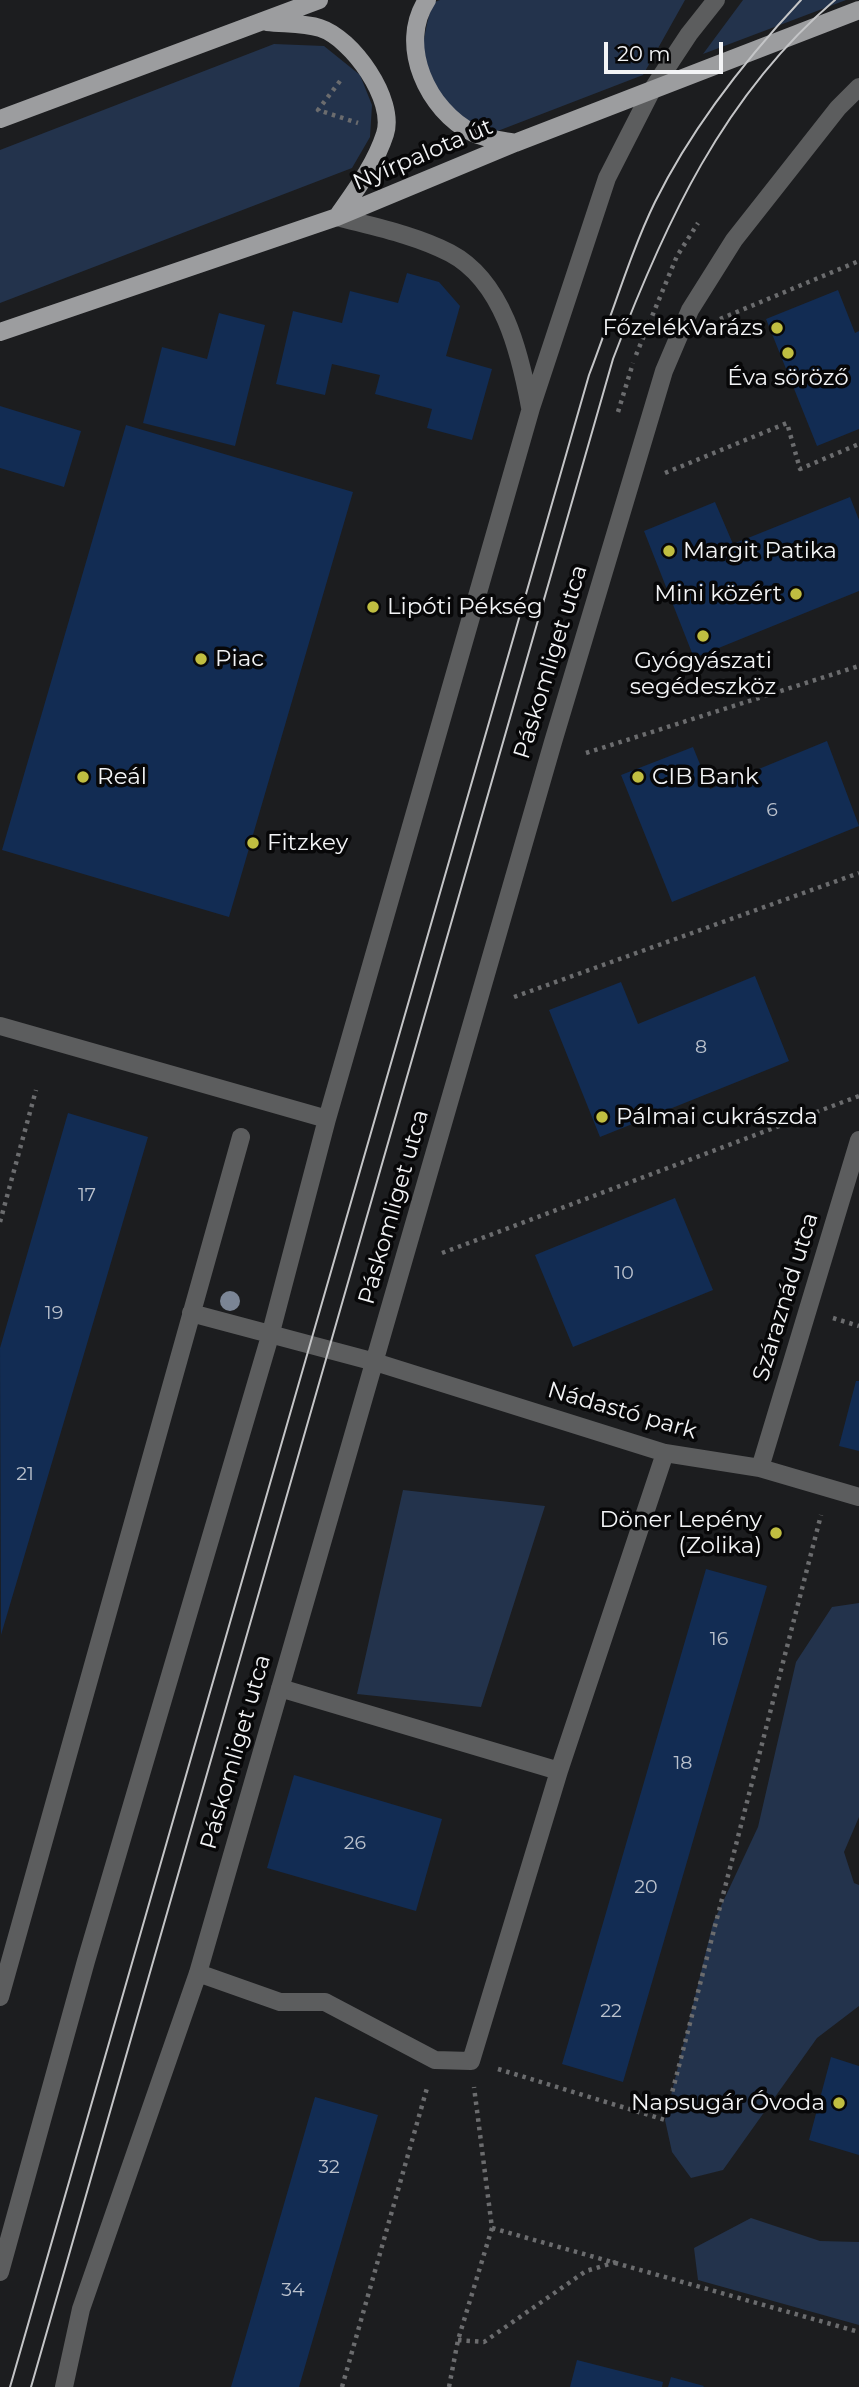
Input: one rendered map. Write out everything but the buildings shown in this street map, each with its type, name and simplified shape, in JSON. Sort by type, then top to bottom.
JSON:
[{"type":"main road","points":[[0,120],[320,0]]},
{"type":"main road","points":[[427,0],[416,36],[418,64],[432,98],[452,120],[474,134],[514,144]]},
{"type":"main road","name":"Nyírpalota út","points":[[0,332],[337,217],[514,144],[859,10]]},
{"type":"main road","points":[[263,22],[319,27],[343,38],[359,58],[379,93],[387,116],[386,133],[366,177],[337,217]]},
{"type":"street","points":[[1,2266],[86,1961],[270,1336],[327,1119],[531,408],[607,178],[652,90],[689,34],[716,0]]},
{"type":"street","name":"Páskomliget utca","points":[[64,2387],[81,2309],[198,1973],[549,755],[664,371],[690,310],[734,240],[838,108],[859,87]]},
{"type":"street","points":[[337,217],[400,233],[452,254],[477,276],[498,304],[512,336],[523,369],[531,408]]},
{"type":"street","points":[[0,1026],[327,1119]]},
{"type":"street","points":[[0,1997],[241,1138]]},
{"type":"street","name":"Száraznád utca","points":[[760,1468],[859,1140]]},
{"type":"street","name":"Nádastó park","points":[[191,1313],[375,1362],[665,1453],[760,1468],[859,1497]]},
{"type":"street","points":[[198,1973],[280,2002],[325,2002],[435,2060],[471,2061],[559,1771],[665,1453]]},
{"type":"street","points":[[280,1688],[559,1771]]},
{"type":"path","points":[[716,320],[859,261]]},
{"type":"path","points":[[658,476],[787,423],[800,469],[859,444]]},
{"type":"path","points":[[586,752],[859,666]]},
{"type":"path","points":[[513,997],[859,873]]},
{"type":"path","points":[[0,1222],[36,1090]]},
{"type":"path","points":[[442,1253],[859,1096]]},
{"type":"path","points":[[449,2387],[458,2340],[492,2228],[471,2061],[664,2120],[828,1488]]},
{"type":"path","points":[[342,2387],[435,2060]]},
{"type":"path","points":[[492,2228],[859,2332]]},
{"type":"path","points":[[458,2340],[484,2342],[586,2271],[616,2262]]},
{"type":"shaded area","points":[[440,0],[685,0],[643,75],[495,132],[483,129],[460,116],[442,98],[429,75],[425,63],[424,41],[432,3]]},
{"type":"shaded area","points":[[743,0],[846,0],[703,54]]},
{"type":"shaded area","points":[[274,44],[324,46],[360,75],[372,105],[370,137],[352,168],[0,303],[0,150]]},
{"type":"shaded area","points":[[403,1490],[545,1506],[481,1707],[357,1694]]},
{"type":"shaded area","points":[[859,1603],[859,1817],[844,1852],[854,1883],[859,1885],[859,2006],[817,2038],[723,2170],[691,2178],[672,2152],[665,2120],[713,1923],[758,1827],[796,1662],[832,1607]]},
{"type":"shaded area","points":[[751,2218],[820,2241],[859,2242],[859,2325],[698,2280],[694,2248]]},
{"type":"tram line","points":[[10,2387],[589,375],[637,243],[670,174],[721,95],[801,0]]},
{"type":"tram line","points":[[31,2387],[613,359],[653,260],[701,165],[760,77],[795,37],[835,0]]},
{"type":"place","name":"FőzelékVarázs","points":[[777,328]]},
{"type":"place","name":"Éva söröző","points":[[788,353]]},
{"type":"place","name":"Margit Patika","points":[[669,551]]},
{"type":"place","name":"Mini közért","points":[[796,594]]},
{"type":"place","name":"Lipóti Pékség","points":[[373,607]]},
{"type":"place","name":"Gyógyászati segédeszköz","points":[[703,636]]},
{"type":"place","name":"Piac","points":[[201,659]]},
{"type":"place","name":"Reál","points":[[83,777]]},
{"type":"place","name":"CIB Bank","points":[[638,777]]},
{"type":"place","name":"Fitzkey","points":[[253,843]]},
{"type":"place","name":"Pálmai cukrászda","points":[[602,1117]]},
{"type":"place","name":"Döner Lepény (Zolika)","points":[[776,1533]]},
{"type":"place","name":"Napsugár Óvoda","points":[[839,2103]]}]
